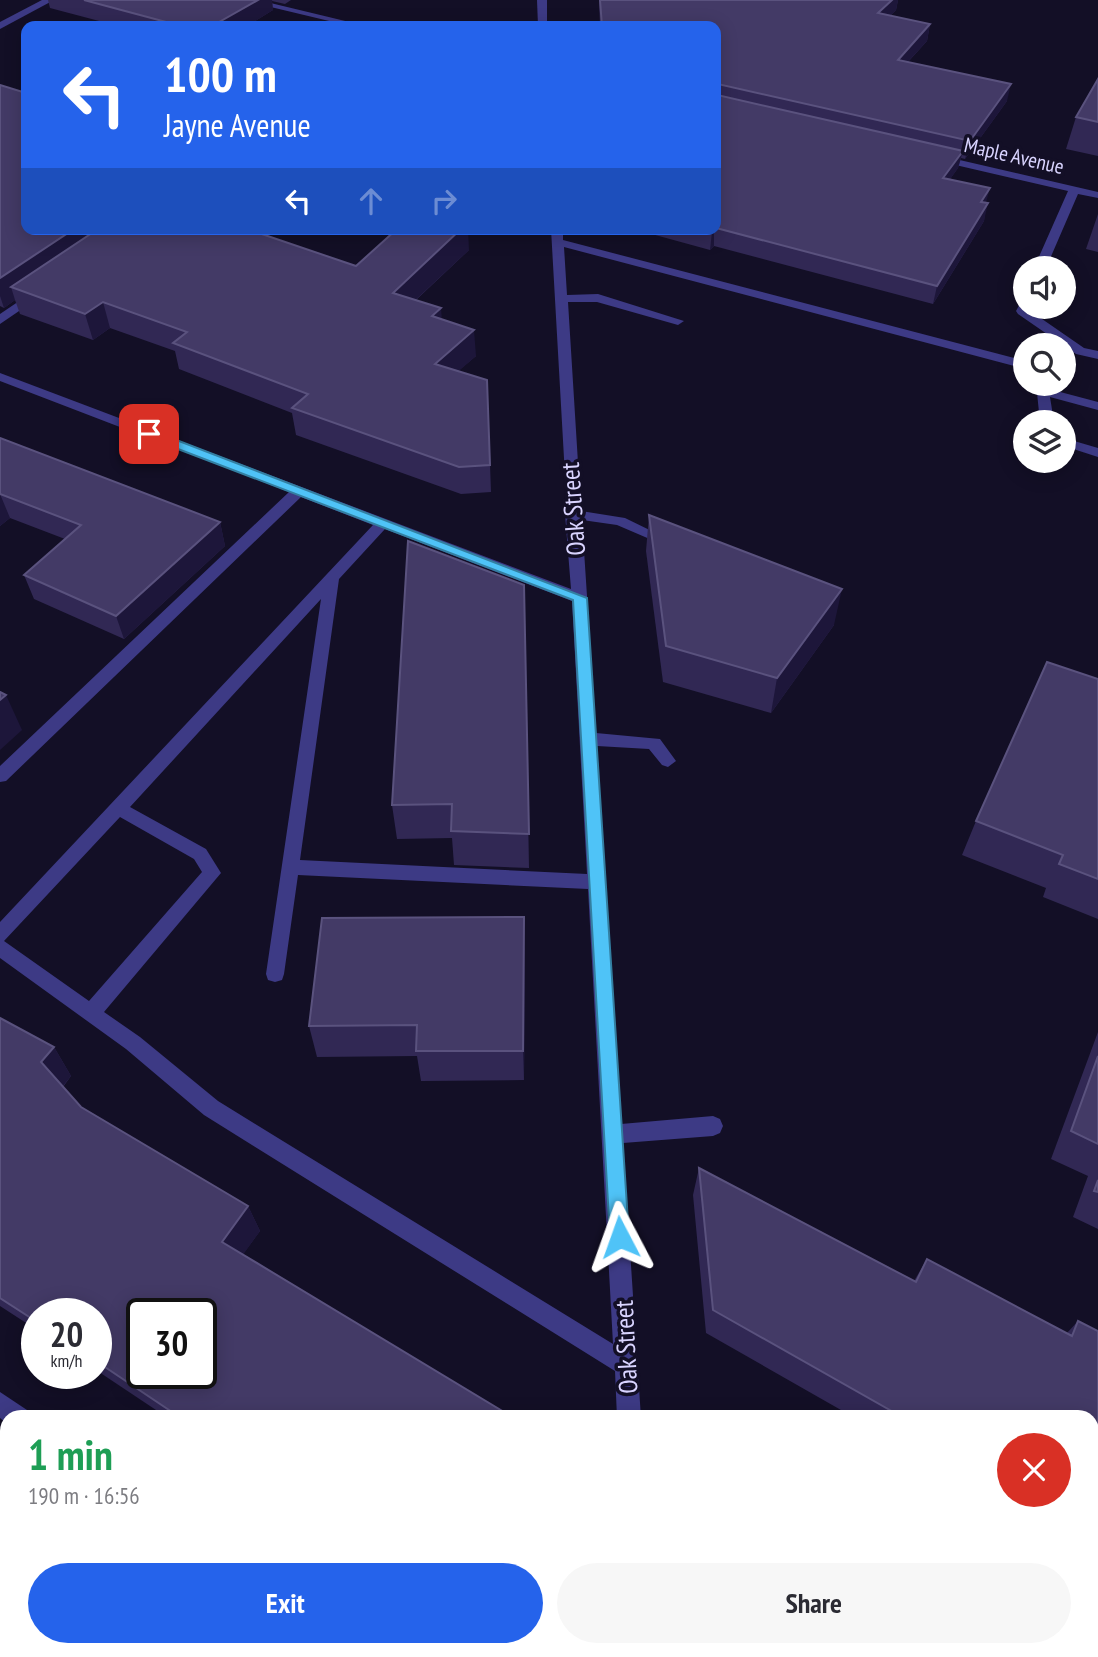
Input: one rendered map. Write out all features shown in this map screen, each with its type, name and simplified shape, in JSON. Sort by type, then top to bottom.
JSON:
[{"type":"street","points":[[0,26],[49,0]]},
{"type":"street","points":[[246,0],[340,21]]},
{"type":"street","points":[[542,0],[543,21]]},
{"type":"street","points":[[311,21],[318,16]]},
{"type":"street","name":"Maple Avenue","points":[[928,156],[1098,195]]},
{"type":"street","points":[[1045,256],[1074,190]]},
{"type":"street","points":[[557,236],[1013,361]]},
{"type":"street","name":"Oak Street","points":[[557,236],[629,1410]]},
{"type":"street","points":[[0,320],[44,289]]},
{"type":"street","points":[[561,299],[598,298],[678,321]]},
{"type":"street","points":[[1034,319],[1080,351],[1098,355]]},
{"type":"street","points":[[0,377],[580,598]]},
{"type":"street","points":[[1069,396],[1098,406]]},
{"type":"street","points":[[1076,446],[1098,453]]},
{"type":"street","points":[[0,776],[299,491]]},
{"type":"street","points":[[572,514],[620,521],[659,538]]},
{"type":"street","points":[[0,935],[383,523]]},
{"type":"street","points":[[275,974],[332,577]]},
{"type":"street","points":[[589,739],[654,743],[668,761]]},
{"type":"street","points":[[91,1013],[212,873],[200,855],[118,808]]},
{"type":"street","points":[[290,867],[596,882]]},
{"type":"street","points":[[0,948],[133,1043],[211,1108],[627,1366]]},
{"type":"street","points":[[613,1134],[713,1126]]},
{"type":"building","points":[[84,0],[258,0],[221,21],[162,21]]},
{"type":"building","points":[[600,0],[892,0],[878,13],[930,24],[898,60],[1011,84],[970,141],[721,85],[721,21],[602,21]]},
{"type":"building","points":[[1098,79],[1098,122],[1076,117]]},
{"type":"building","points":[[0,85],[21,91],[21,235],[65,235],[0,278]]},
{"type":"building","points":[[721,96],[963,151],[943,178],[990,188],[981,202],[988,203],[937,286],[721,229]]},
{"type":"building","points":[[89,235],[265,235],[356,266],[390,235],[455,235],[393,293],[441,308],[432,316],[474,330],[435,364],[487,380],[490,465],[459,467],[292,408],[308,394],[173,343],[187,332],[103,302],[85,314],[11,287]]},
{"type":"building","points":[[0,438],[220,522],[116,616],[24,575],[81,525],[0,494]]},
{"type":"building","points":[[649,515],[842,589],[777,678],[666,646]]},
{"type":"building","points":[[408,541],[524,585],[529,834],[451,831],[452,804],[392,805]]},
{"type":"building","points":[[1047,662],[1098,679],[1098,879],[1059,864],[1063,855],[976,821]]},
{"type":"building","points":[[524,917],[523,1051],[416,1051],[417,1025],[309,1026],[322,918]]},
{"type":"building","points":[[0,1018],[54,1047],[41,1062],[81,1107],[248,1206],[222,1242],[501,1410],[169,1410],[138,1389],[217,1389],[217,1298],[126,1298],[126,1381],[112,1372],[112,1298],[21,1298],[21,1312],[0,1298]]},
{"type":"building","points":[[1098,1056],[1098,1144],[1071,1131]]},
{"type":"building","points":[[699,1168],[916,1282],[927,1259],[1072,1336],[1078,1321],[1098,1331],[1098,1410],[890,1410],[713,1310]]},
{"type":"route","points":[[149,434],[580,598],[620,1237]]}]
